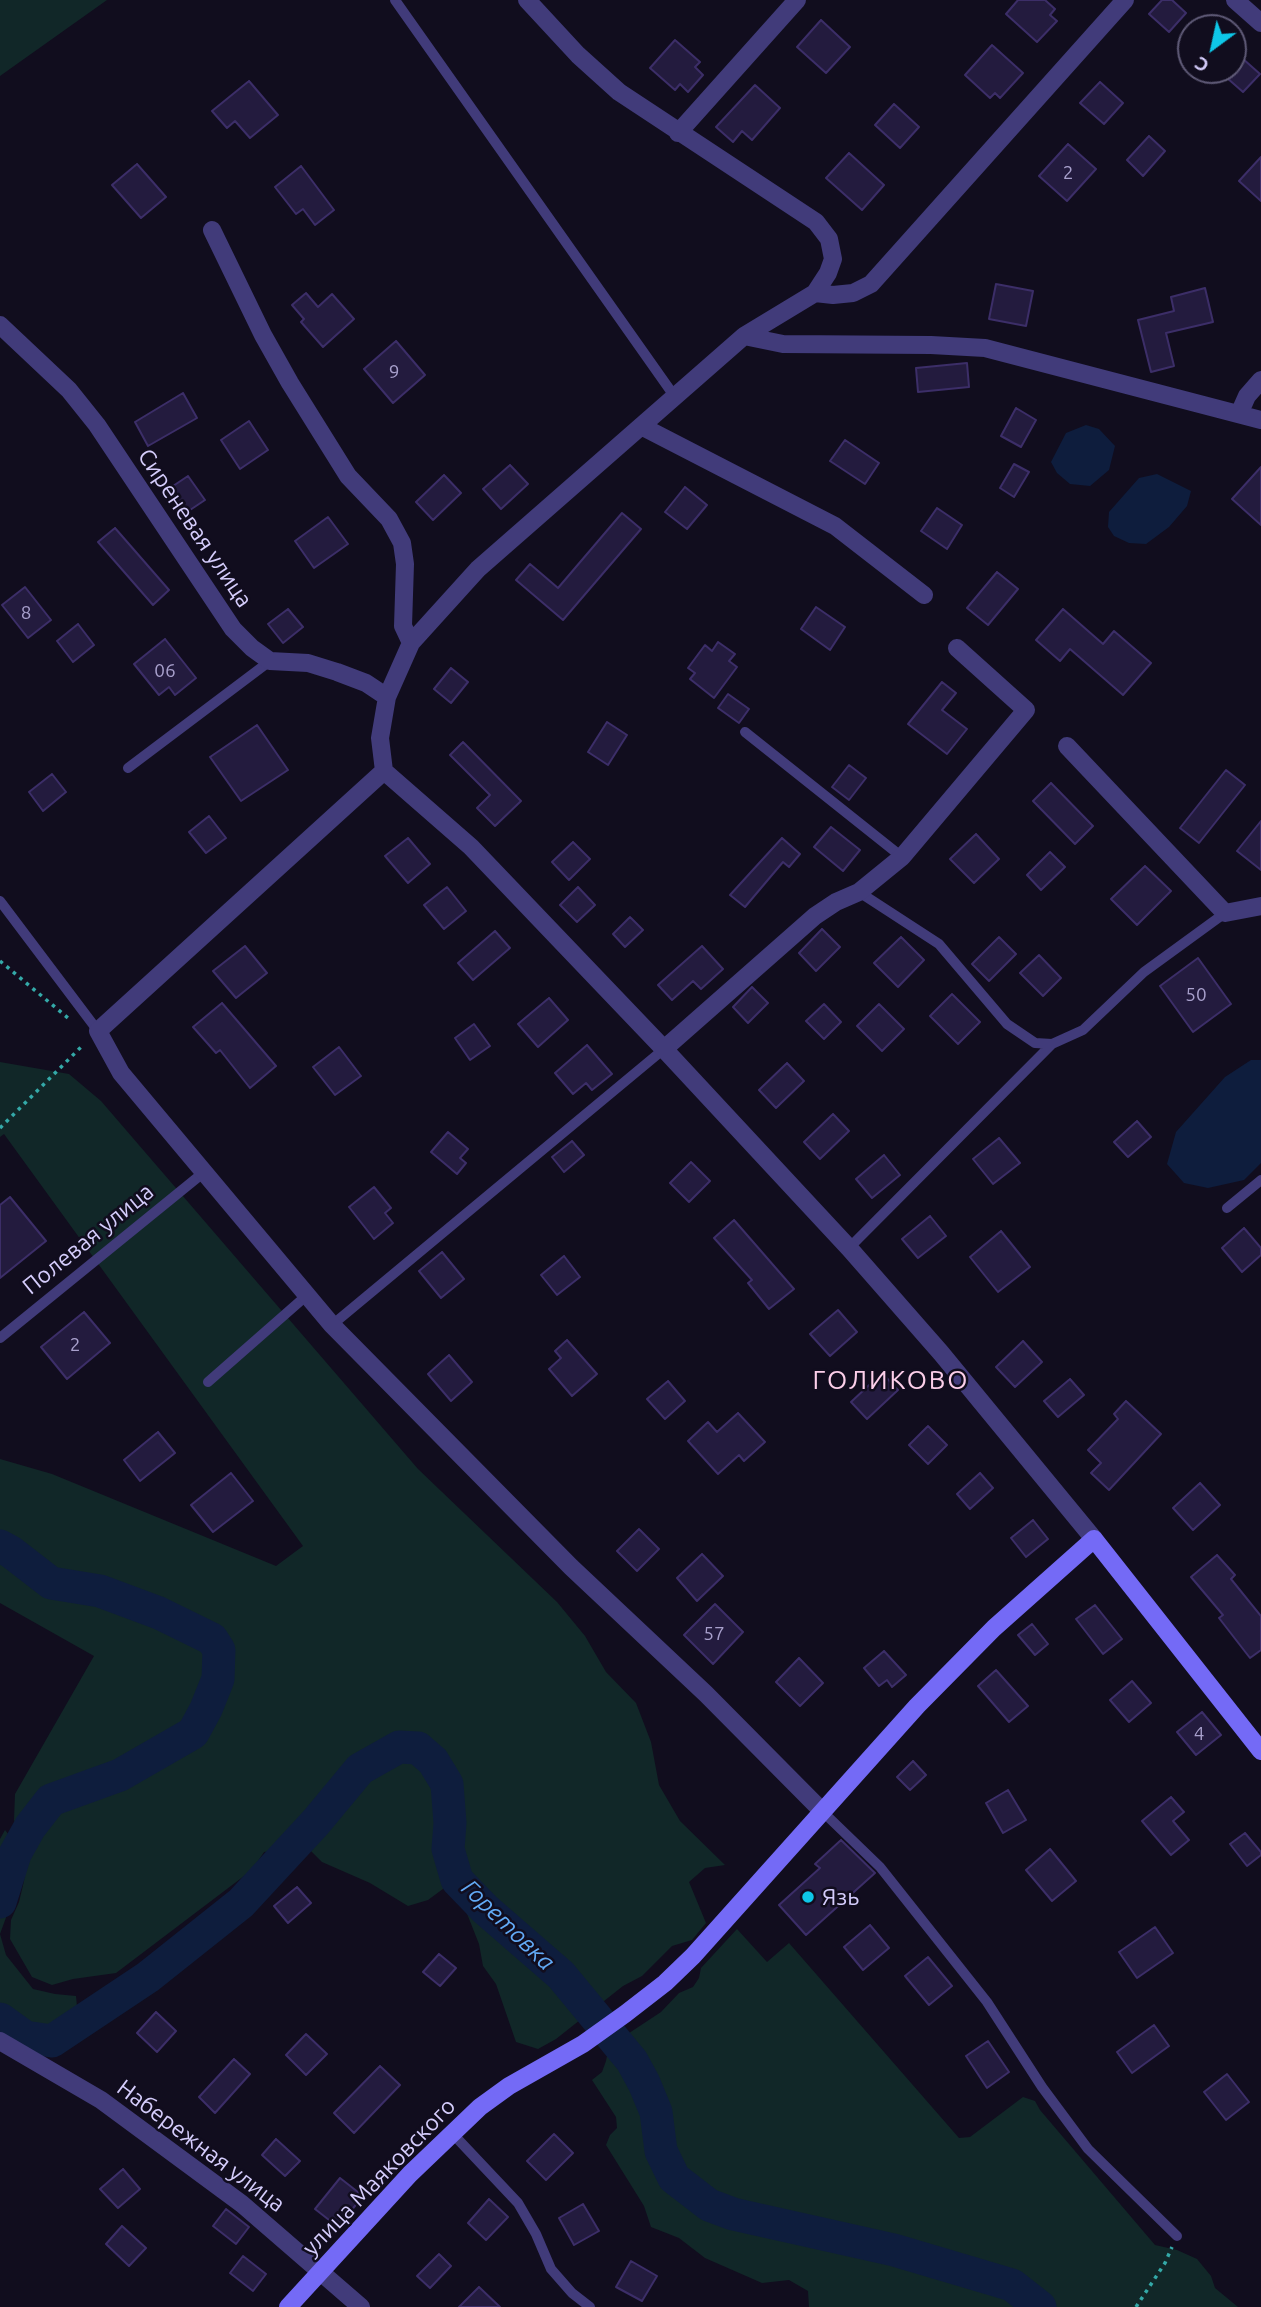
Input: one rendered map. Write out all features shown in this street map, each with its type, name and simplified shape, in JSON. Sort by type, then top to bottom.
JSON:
[{"type":"street","points":[[527,0],[578,55],[619,92],[816,222],[829,239],[833,259],[828,273],[815,293],[744,337],[674,397],[478,569],[411,643],[398,667],[387,697],[380,738],[384,771],[471,847],[849,1248],[941,1353],[1094,1539],[1261,1751]]},
{"type":"street","points":[[678,132],[797,0]]},
{"type":"street","points":[[815,293],[853,293],[871,284],[1125,0]]},
{"type":"street","points":[[1235,0],[1261,23]]},
{"type":"street","points":[[212,230],[290,383],[348,476],[389,519],[402,543],[405,564],[403,626],[411,643]]},
{"type":"street","name":"Сиреневая улица","points":[[0,325],[69,390],[97,425],[233,629],[270,661]]},
{"type":"street","points":[[744,337],[782,344],[985,348],[1261,420]]},
{"type":"street","points":[[1239,414],[1247,396],[1261,380]]},
{"type":"street","points":[[641,426],[835,526],[924,595]]},
{"type":"street","points":[[664,1049],[815,916],[836,902],[859,892],[902,857],[1026,710],[957,648]]},
{"type":"street","points":[[270,661],[308,663],[338,672],[366,683],[387,697]]},
{"type":"street","points":[[1067,746],[1226,913],[1261,906]]},
{"type":"street","points":[[384,771],[98,1031],[121,1073],[332,1325],[571,1567],[706,1694],[822,1811]]},
{"type":"street","name":"улица Маяковского","points":[[288,2307],[410,2174],[480,2107],[509,2086],[583,2044],[665,1983],[693,1956],[917,1706],[993,1628],[1094,1539]]},
{"type":"street","name":"Набережная улица","points":[[0,2041],[101,2100],[242,2204],[361,2307]]},
{"type":"lane","points":[[395,0],[674,397]]},
{"type":"lane","points":[[128,768],[270,661]]},
{"type":"lane","points":[[745,732],[902,857]]},
{"type":"lane","points":[[859,892],[939,944],[1007,1024],[1035,1042],[1052,1044]]},
{"type":"lane","points":[[0,901],[98,1031]]},
{"type":"lane","points":[[849,1248],[1052,1044],[1083,1030],[1144,972],[1226,913]]},
{"type":"lane","points":[[332,1325],[664,1049]]},
{"type":"lane","name":"Полевая улица","points":[[0,1338],[203,1173]]},
{"type":"lane","points":[[1227,1208],[1261,1180]]},
{"type":"lane","points":[[208,1382],[306,1296]]},
{"type":"lane","points":[[822,1811],[880,1867],[987,2001],[1042,2087],[1088,2148],[1177,2236]]},
{"type":"lane","points":[[452,2133],[518,2203],[536,2234],[551,2269],[572,2293],[590,2307]]},
{"type":"path","points":[[0,961],[71,1020]]},
{"type":"path","points":[[0,1128],[98,1031]]},
{"type":"path","points":[[1136,2307],[1165,2263],[1177,2236]]},
{"type":"green space","points":[[0,0],[107,0],[0,76]]},
{"type":"green space","points":[[0,1062],[69,1074],[101,1101],[418,1469],[557,1602],[585,1636],[606,1672],[636,1703],[651,1742],[659,1785],[680,1821],[725,1865],[705,1868],[689,1882],[706,1923],[692,1940],[672,1946],[642,1976],[623,1986],[556,2039],[538,2049],[516,2042],[496,1984],[483,1966],[479,1944],[462,1901],[447,1886],[428,1900],[408,1906],[370,1883],[322,1862],[307,1847],[264,1852],[252,1870],[116,1973],[52,1985],[32,1977],[10,1939],[11,1920],[24,1881],[25,1860],[14,1820],[15,1794],[94,1656],[0,1603],[0,1459],[52,1474],[276,1566],[303,1546],[4,1134],[0,1137]]},
{"type":"green space","points":[[5,1830],[20,1849],[15,1893],[0,1934],[0,1839]]},
{"type":"green space","points":[[737,1929],[767,1962],[789,1943],[959,2138],[970,2137],[1023,2097],[1035,2101],[1155,2245],[1177,2250],[1197,2259],[1211,2276],[1215,2288],[1238,2307],[809,2307],[808,2291],[789,2280],[762,2283],[705,2258],[679,2238],[651,2227],[644,2206],[606,2145],[617,2128],[616,2117],[592,2080],[602,2072],[608,2051],[614,2043],[661,2012],[679,1993],[693,1987],[701,1968]]},
{"type":"green space","points":[[0,1934],[6,1955],[33,1989],[76,1996],[78,2017],[69,2036],[47,2040],[20,2039],[0,2033]]},
{"type":"water","points":[[1086,425],[1099,429],[1115,446],[1109,470],[1090,486],[1070,484],[1057,473],[1051,462],[1066,433]]},
{"type":"water","points":[[1157,474],[1191,491],[1187,506],[1169,527],[1146,544],[1129,543],[1114,536],[1108,527],[1109,512],[1139,478]]},
{"type":"water","points":[[1251,1060],[1261,1060],[1261,1163],[1244,1180],[1208,1188],[1184,1183],[1167,1164],[1176,1132],[1225,1077]]},
{"type":"building","points":[[1018,0],[1045,0],[1055,9],[1050,15],[1057,21],[1037,42],[1006,14]]},
{"type":"building","points":[[1162,0],[1172,0],[1186,13],[1177,14],[1177,23],[1169,32],[1149,14]]},
{"type":"building","points":[[821,20],[850,47],[826,73],[797,47]]},
{"type":"building","points":[[675,40],[700,62],[695,67],[703,75],[688,92],[680,84],[675,90],[650,68]]},
{"type":"building","points":[[992,45],[1023,73],[1000,98],[995,93],[990,98],[965,75]]},
{"type":"building","points":[[1247,62],[1260,74],[1243,92],[1234,84],[1247,84]]},
{"type":"building","points":[[249,81],[278,115],[250,138],[235,121],[227,128],[212,111]]},
{"type":"building","points":[[1100,82],[1123,103],[1104,124],[1080,103]]},
{"type":"building","points":[[755,85],[780,108],[752,140],[742,131],[733,142],[716,127]]},
{"type":"building","points":[[894,104],[919,127],[900,148],[875,125]]},
{"type":"building","points":[[1149,136],[1165,151],[1143,176],[1127,160]]},
{"type":"building","points":[[1068,144],[1096,169],[1067,201],[1039,176]]},
{"type":"building","points":[[849,153],[884,185],[862,210],[826,178]]},
{"type":"building","points":[[1261,157],[1261,201],[1239,181]]},
{"type":"building","points":[[137,164],[166,197],[141,218],[112,185]]},
{"type":"building","points":[[301,166],[334,210],[315,225],[303,209],[296,214],[275,187]]},
{"type":"building","points":[[996,284],[1033,291],[1026,326],[989,319]]},
{"type":"building","points":[[1205,288],[1213,322],[1166,333],[1174,366],[1151,372],[1138,320],[1174,311],[1171,297]]},
{"type":"building","points":[[306,293],[318,307],[332,294],[354,319],[323,347],[301,322],[304,319],[292,305]]},
{"type":"building","points":[[396,341],[425,375],[393,403],[364,369]]},
{"type":"building","points":[[967,363],[969,387],[918,392],[916,368]]},
{"type":"building","points":[[183,393],[197,418],[148,446],[135,422]]},
{"type":"building","points":[[1016,408],[1036,420],[1021,447],[1001,436]]},
{"type":"building","points":[[249,421],[268,450],[240,469],[221,440]]},
{"type":"building","points":[[845,440],[879,463],[865,484],[830,461]]},
{"type":"building","points":[[1014,464],[1029,472],[1014,497],[1000,488]]},
{"type":"building","points":[[510,465],[528,484],[501,509],[483,489]]},
{"type":"building","points":[[1261,467],[1261,525],[1232,499]]},
{"type":"building","points":[[444,475],[461,493],[433,520],[416,502]]},
{"type":"building","points":[[188,476],[205,500],[184,514],[167,490]]},
{"type":"building","points":[[685,487],[707,505],[687,529],[665,512]]},
{"type":"building","points":[[937,508],[962,525],[947,549],[921,531]]},
{"type":"building","points":[[622,513],[641,529],[563,620],[516,580],[530,564],[558,588]]},
{"type":"building","points":[[328,517],[348,544],[314,568],[295,541]]},
{"type":"building","points":[[115,528],[169,590],[153,605],[98,542]]},
{"type":"building","points":[[997,572],[1018,589],[988,625],[967,608]]},
{"type":"building","points":[[25,587],[51,620],[28,638],[2,605]]},
{"type":"building","points":[[816,607],[845,627],[830,650],[801,629]]},
{"type":"building","points":[[288,609],[303,627],[283,643],[268,624]]},
{"type":"building","points":[[1063,609],[1103,644],[1114,631],[1151,663],[1123,695],[1070,649],[1060,661],[1036,640]]},
{"type":"building","points":[[78,624],[94,645],[73,662],[57,641]]},
{"type":"building","points":[[165,639],[196,678],[175,695],[169,687],[159,695],[134,664]]},
{"type":"building","points":[[718,642],[735,654],[729,661],[737,667],[714,698],[690,679],[695,673],[688,668],[705,645],[712,651]]},
{"type":"building","points":[[451,668],[468,682],[451,703],[434,689]]},
{"type":"building","points":[[942,682],[956,693],[942,710],[967,729],[947,754],[908,724]]},
{"type":"building","points":[[728,694],[749,709],[739,723],[718,708]]},
{"type":"building","points":[[607,722],[627,735],[608,765],[588,752]]},
{"type":"building","points":[[257,725],[288,770],[241,801],[210,757]]},
{"type":"building","points":[[463,742],[521,801],[495,826],[477,808],[490,795],[450,755]]},
{"type":"building","points":[[849,765],[866,778],[849,800],[832,787]]},
{"type":"building","points":[[1226,770],[1245,785],[1199,843],[1180,828]]},
{"type":"building","points":[[52,774],[66,792],[43,811],[29,792]]},
{"type":"building","points":[[1051,783],[1093,826],[1075,844],[1033,801]]},
{"type":"building","points":[[209,816],[226,838],[206,853],[189,832]]},
{"type":"building","points":[[1261,821],[1261,870],[1237,851]]},
{"type":"building","points":[[831,827],[860,850],[843,871],[814,847]]},
{"type":"building","points":[[976,834],[999,859],[974,883],[950,859]]},
{"type":"building","points":[[408,838],[430,864],[408,883],[385,856]]},
{"type":"building","points":[[782,838],[800,854],[789,867],[783,862],[745,907],[730,895]]},
{"type":"building","points":[[573,842],[590,859],[569,880],[552,862]]},
{"type":"building","points":[[1050,852],[1065,867],[1041,890],[1027,875]]},
{"type":"building","points":[[1145,866],[1171,891],[1137,925],[1111,899]]},
{"type":"building","points":[[447,887],[466,911],[444,929],[424,905]]},
{"type":"building","points":[[578,887],[595,905],[577,922],[560,905]]},
{"type":"building","points":[[630,917],[643,930],[625,947],[613,934]]},
{"type":"building","points":[[822,929],[840,947],[816,971],[799,953]]},
{"type":"building","points":[[495,931],[510,948],[473,980],[458,963]]},
{"type":"building","points":[[901,937],[924,960],[898,987],[874,963]]},
{"type":"building","points":[[999,937],[1016,954],[989,981],[972,964]]},
{"type":"building","points":[[245,946],[267,973],[236,998],[213,971]]},
{"type":"building","points":[[702,946],[723,969],[701,989],[693,981],[672,1000],[658,985]]},
{"type":"building","points":[[1039,955],[1061,978],[1043,996],[1020,973]]},
{"type":"building","points":[[1198,958],[1231,1004],[1193,1032],[1160,986]]},
{"type":"building","points":[[752,987],[768,1003],[748,1023],[733,1007]]},
{"type":"building","points":[[952,994],[980,1022],[958,1044],[930,1016]]},
{"type":"building","points":[[549,998],[568,1020],[538,1047],[518,1024]]},
{"type":"building","points":[[222,1003],[276,1066],[250,1088],[220,1050],[216,1053],[193,1027]]},
{"type":"building","points":[[824,1004],[841,1022],[824,1039],[806,1021]]},
{"type":"building","points":[[879,1004],[904,1029],[882,1051],[857,1026]]},
{"type":"building","points":[[474,1024],[490,1046],[470,1060],[455,1038]]},
{"type":"building","points":[[587,1045],[612,1074],[592,1090],[586,1083],[573,1094],[555,1073]]},
{"type":"building","points":[[339,1047],[361,1076],[335,1095],[313,1067]]},
{"type":"building","points":[[787,1063],[804,1081],[776,1108],[759,1090]]},
{"type":"building","points":[[833,1114],[849,1131],[820,1159],[804,1142]]},
{"type":"building","points":[[1137,1121],[1151,1137],[1128,1157],[1114,1142]]},
{"type":"building","points":[[448,1132],[468,1149],[460,1158],[466,1163],[457,1174],[431,1152]]},
{"type":"building","points":[[999,1138],[1020,1163],[993,1184],[973,1159]]},
{"type":"building","points":[[572,1141],[584,1155],[564,1172],[552,1157]]},
{"type":"building","points":[[884,1155],[900,1175],[872,1198],[856,1179]]},
{"type":"building","points":[[691,1162],[710,1181],[689,1202],[670,1183]]},
{"type":"building","points":[[374,1187],[391,1208],[385,1213],[393,1223],[374,1239],[349,1207]]},
{"type":"building","points":[[10,1197],[46,1241],[0,1278],[0,1205]]},
{"type":"building","points":[[930,1216],[946,1236],[918,1258],[902,1239]]},
{"type":"building","points":[[734,1220],[794,1289],[769,1309],[748,1283],[752,1280],[714,1238]]},
{"type":"building","points":[[1244,1228],[1261,1248],[1261,1255],[1242,1272],[1222,1248]]},
{"type":"building","points":[[1001,1231],[1030,1267],[998,1292],[970,1257]]},
{"type":"building","points":[[442,1252],[464,1279],[441,1298],[419,1271]]},
{"type":"building","points":[[564,1256],[580,1277],[557,1295],[541,1275]]},
{"type":"building","points":[[838,1310],[857,1332],[830,1356],[810,1334]]},
{"type":"building","points":[[84,1312],[110,1343],[67,1379],[41,1347]]},
{"type":"building","points":[[567,1340],[597,1374],[572,1396],[549,1369],[561,1358],[555,1351]]},
{"type":"building","points":[[1023,1341],[1042,1362],[1015,1387],[996,1367]]},
{"type":"building","points":[[449,1355],[472,1382],[451,1401],[428,1374]]},
{"type":"building","points":[[882,1373],[898,1390],[867,1419],[851,1402]]},
{"type":"building","points":[[1070,1379],[1084,1395],[1058,1417],[1044,1401]]},
{"type":"building","points":[[668,1381],[685,1401],[665,1419],[647,1399]]},
{"type":"building","points":[[1126,1401],[1161,1434],[1109,1490],[1091,1473],[1101,1463],[1088,1450],[1118,1419],[1114,1414]]},
{"type":"building","points":[[738,1413],[765,1442],[744,1461],[739,1455],[718,1474],[688,1441],[708,1422],[717,1432]]},
{"type":"building","points":[[928,1426],[947,1445],[928,1464],[909,1445]]},
{"type":"building","points":[[158,1432],[175,1453],[140,1481],[124,1460]]},
{"type":"building","points":[[231,1473],[253,1501],[213,1532],[191,1505]]},
{"type":"building","points":[[980,1473],[993,1488],[970,1509],[957,1494]]},
{"type":"building","points":[[1200,1483],[1220,1505],[1193,1530],[1173,1508]]},
{"type":"building","points":[[1033,1520],[1048,1539],[1026,1557],[1011,1538]]},
{"type":"building","points":[[639,1529],[659,1549],[637,1571],[617,1551]]},
{"type":"building","points":[[702,1554],[723,1576],[697,1601],[677,1578]]},
{"type":"building","points":[[1217,1555],[1235,1575],[1231,1579],[1261,1616],[1261,1650],[1250,1658],[1219,1618],[1223,1615],[1191,1577]]},
{"type":"building","points":[[715,1604],[743,1632],[713,1664],[684,1635]]},
{"type":"building","points":[[1095,1605],[1122,1639],[1103,1654],[1076,1619]]},
{"type":"building","points":[[1032,1624],[1048,1644],[1035,1655],[1018,1635]]},
{"type":"building","points":[[884,1651],[906,1675],[892,1687],[887,1680],[879,1686],[864,1668]]},
{"type":"building","points":[[799,1658],[823,1683],[800,1706],[776,1682]]},
{"type":"building","points":[[996,1670],[1028,1706],[1009,1722],[978,1686]]},
{"type":"building","points":[[1132,1681],[1151,1703],[1129,1722],[1110,1700]]},
{"type":"building","points":[[1202,1712],[1221,1735],[1196,1755],[1177,1732]]},
{"type":"building","points":[[913,1761],[926,1775],[910,1790],[897,1777]]},
{"type":"building","points":[[1008,1790],[1026,1820],[1003,1833],[986,1803]]},
{"type":"building","points":[[1171,1797],[1184,1812],[1173,1821],[1189,1840],[1171,1855],[1142,1821]]},
{"type":"building","points":[[1245,1833],[1261,1852],[1261,1855],[1247,1866],[1230,1844]]},
{"type":"building","points":[[841,1840],[875,1873],[806,1935],[779,1905],[820,1868],[815,1864]]},
{"type":"building","points":[[1050,1849],[1076,1881],[1052,1901],[1026,1870]]},
{"type":"building","points":[[297,1887],[311,1903],[288,1923],[274,1906]]},
{"type":"building","points":[[870,1925],[889,1948],[863,1970],[844,1947]]},
{"type":"building","points":[[1155,1927],[1173,1953],[1137,1978],[1119,1952]]},
{"type":"building","points":[[439,1954],[456,1968],[440,1986],[423,1972]]},
{"type":"building","points":[[928,1957],[952,1986],[929,2005],[905,1976]]},
{"type":"building","points":[[156,2012],[176,2031],[157,2052],[137,2033]]},
{"type":"building","points":[[1154,2025],[1169,2046],[1132,2073],[1117,2052]]},
{"type":"building","points":[[306,2034],[327,2054],[306,2075],[286,2055]]},
{"type":"building","points":[[988,2041],[1009,2072],[987,2088],[966,2056]]},
{"type":"building","points":[[234,2059],[250,2074],[215,2113],[199,2097]]},
{"type":"building","points":[[380,2066],[400,2085],[354,2133],[334,2113]]},
{"type":"building","points":[[1227,2074],[1249,2102],[1226,2120],[1204,2092]]},
{"type":"building","points":[[554,2134],[573,2153],[546,2180],[527,2161]]},
{"type":"building","points":[[276,2139],[300,2161],[285,2176],[262,2155]]},
{"type":"building","points":[[123,2169],[140,2189],[118,2208],[100,2189]]},
{"type":"building","points":[[340,2178],[363,2196],[338,2227],[315,2209]]},
{"type":"building","points":[[489,2199],[508,2217],[486,2240],[468,2223]]},
{"type":"building","points":[[583,2204],[599,2231],[574,2245],[559,2218]]},
{"type":"building","points":[[226,2209],[249,2227],[236,2244],[213,2226]]},
{"type":"building","points":[[122,2226],[146,2248],[129,2266],[106,2244]]},
{"type":"building","points":[[439,2254],[451,2266],[430,2288],[417,2276]]},
{"type":"building","points":[[243,2256],[266,2274],[253,2291],[230,2273]]},
{"type":"building","points":[[631,2261],[657,2276],[642,2301],[616,2287]]},
{"type":"building","points":[[479,2287],[500,2307],[459,2307]]},
{"type":"waterway","name":"Горетовка","points":[[0,1546],[51,1583],[100,1591],[159,1613],[212,1639],[219,1650],[218,1679],[193,1733],[120,1775],[51,1800],[30,1827],[15,1854],[0,1902]]},
{"type":"waterway","name":"Горетовка","points":[[0,2019],[25,2037],[52,2041],[148,1977],[241,1903],[316,1822],[360,1769],[399,1747],[418,1748],[433,1761],[447,1784],[450,1823],[448,1849],[457,1880],[485,1909],[561,1975],[632,2061],[656,2112],[661,2151],[674,2178],[709,2205],[733,2214],[894,2250],[1012,2285],[1040,2307]]},
{"type":"place","name":"Язь","points":[[808,1897]]},
{"type":"district","name":"ГОЛИКОВО","points":[[891,1380]]}]
